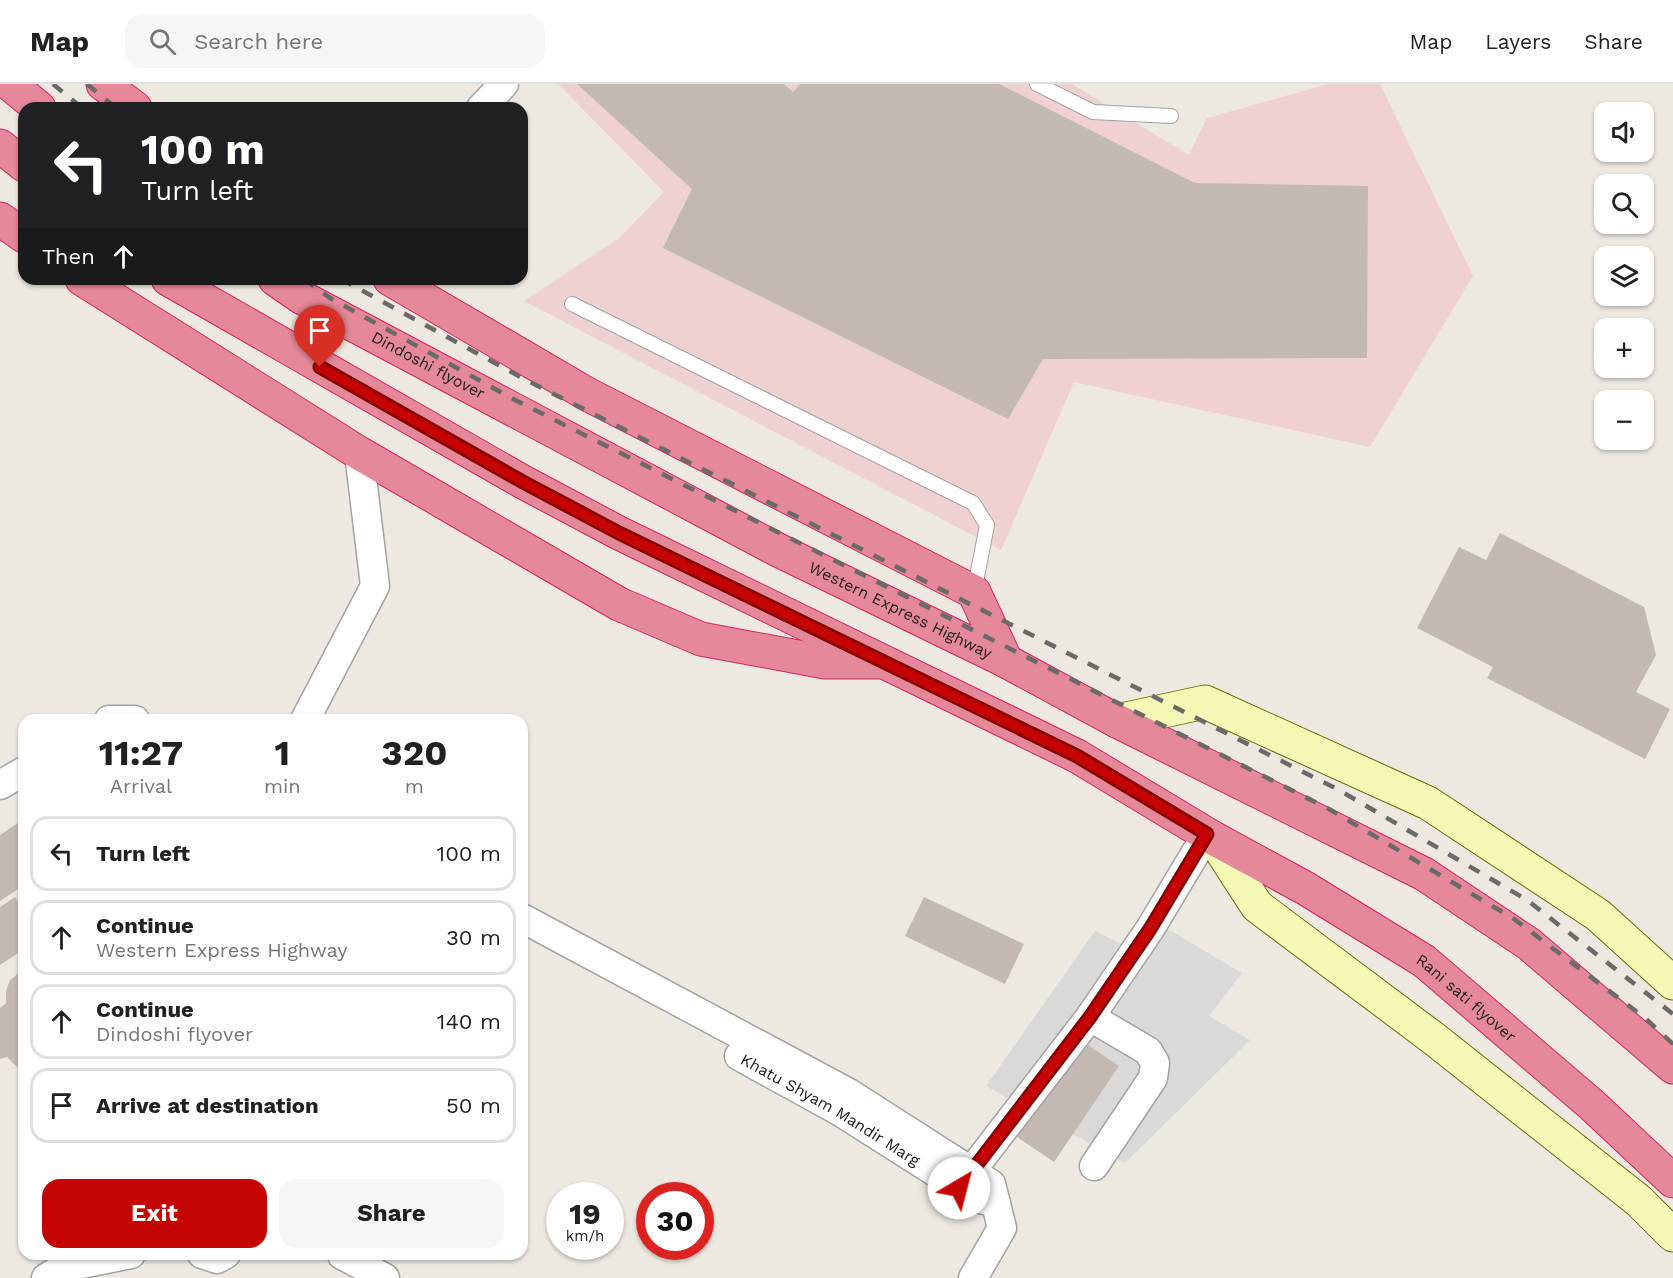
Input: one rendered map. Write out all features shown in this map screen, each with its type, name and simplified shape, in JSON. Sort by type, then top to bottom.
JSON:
[{"type":"highway","points":[[10,84],[32,102]]},
{"type":"highway","points":[[103,84],[127,102]]},
{"type":"highway","points":[[0,146],[18,160]]},
{"type":"highway","points":[[0,219],[18,232]]},
{"type":"highway","points":[[92,285],[359,453],[619,604],[701,639],[825,662],[885,662]]},
{"type":"highway","points":[[178,285],[523,482],[619,533],[885,662]]},
{"type":"highway","name":"Dindoshi flyover","points":[[284,285],[301,297],[551,432]]},
{"type":"highway","points":[[400,285],[587,394],[974,592],[1006,661]]},
{"type":"highway","name":"Western Express Highway","points":[[551,432],[778,550],[1006,661],[1117,721],[1424,874],[1529,944],[1673,1067]]},
{"type":"highway","name":"Rani sati flyover","points":[[885,662],[1077,756],[1424,961],[1592,1105],[1673,1181]]},
{"type":"street","points":[[487,102],[504,84]]},
{"type":"street","points":[[308,714],[375,586],[359,453]]},
{"type":"street","points":[[1117,721],[1205,702],[1428,803],[1598,915],[1673,983]]},
{"type":"street","points":[[0,769],[18,759]]},
{"type":"street","points":[[0,785],[18,774]]},
{"type":"street","points":[[965,1179],[1090,1017],[1150,929],[1218,840],[1257,906],[1433,1038],[1639,1201],[1673,1235]]},
{"type":"street","name":"Khatu Shyam Mandir Marg","points":[[528,921],[844,1102],[965,1179],[991,1184],[1002,1228],[973,1278]]},
{"type":"street","name":"Khatu Shyam Mandir Marg","points":[[528,940],[844,1102]]},
{"type":"street","points":[[1090,1017],[1148,1052],[1155,1063],[1153,1078],[1094,1166]]},
{"type":"street","points":[[46,1278],[62,1268],[101,1260]]},
{"type":"street","points":[[351,1260],[385,1278]]},
{"type":"lane","points":[[1037,84],[1093,112],[1172,117]]},
{"type":"lane","points":[[572,304],[973,503],[987,525],[974,592]]},
{"type":"shaded area","points":[[558,84],[1072,84],[1189,155],[1207,118],[1328,84],[1380,84],[1473,276],[1370,447],[1074,382],[1001,550],[524,301],[618,239],[664,192]]},
{"type":"shaded area","points":[[1142,914],[1242,973],[1209,1016],[1250,1040],[1125,1163],[986,1086],[1095,931],[1121,944]]},
{"type":"building","points":[[577,84],[784,84],[793,92],[800,84],[999,84],[1195,183],[1368,186],[1367,358],[1043,359],[1008,419],[663,248],[692,189]]},
{"type":"building","points":[[1500,533],[1644,607],[1656,655],[1636,692],[1670,709],[1645,759],[1487,678],[1493,667],[1417,628],[1459,547],[1486,560]]},
{"type":"building","points":[[18,823],[18,889],[0,901],[0,835]]},
{"type":"building","points":[[15,897],[18,901],[18,953],[0,965],[0,907]]},
{"type":"building","points":[[924,897],[1024,944],[1005,984],[905,936]]},
{"type":"building","points":[[18,974],[18,1068],[7,1057],[0,1059],[0,1008],[6,1003],[6,991],[10,980]]},
{"type":"building","points":[[1082,1041],[1119,1066],[1054,1162],[1017,1137]]},
{"type":"railway","points":[[53,84],[75,102]]},
{"type":"railway","points":[[87,84],[109,102]]},
{"type":"railway","points":[[312,285],[330,298],[515,400],[1329,809],[1514,919],[1645,1018],[1673,1044]]},
{"type":"railway","points":[[352,285],[526,380],[1339,790],[1527,900],[1673,1014]]},
{"type":"route","points":[[320,367],[523,482],[619,533],[1077,756],[1207,834],[1150,929],[1090,1017],[959,1188]]}]
